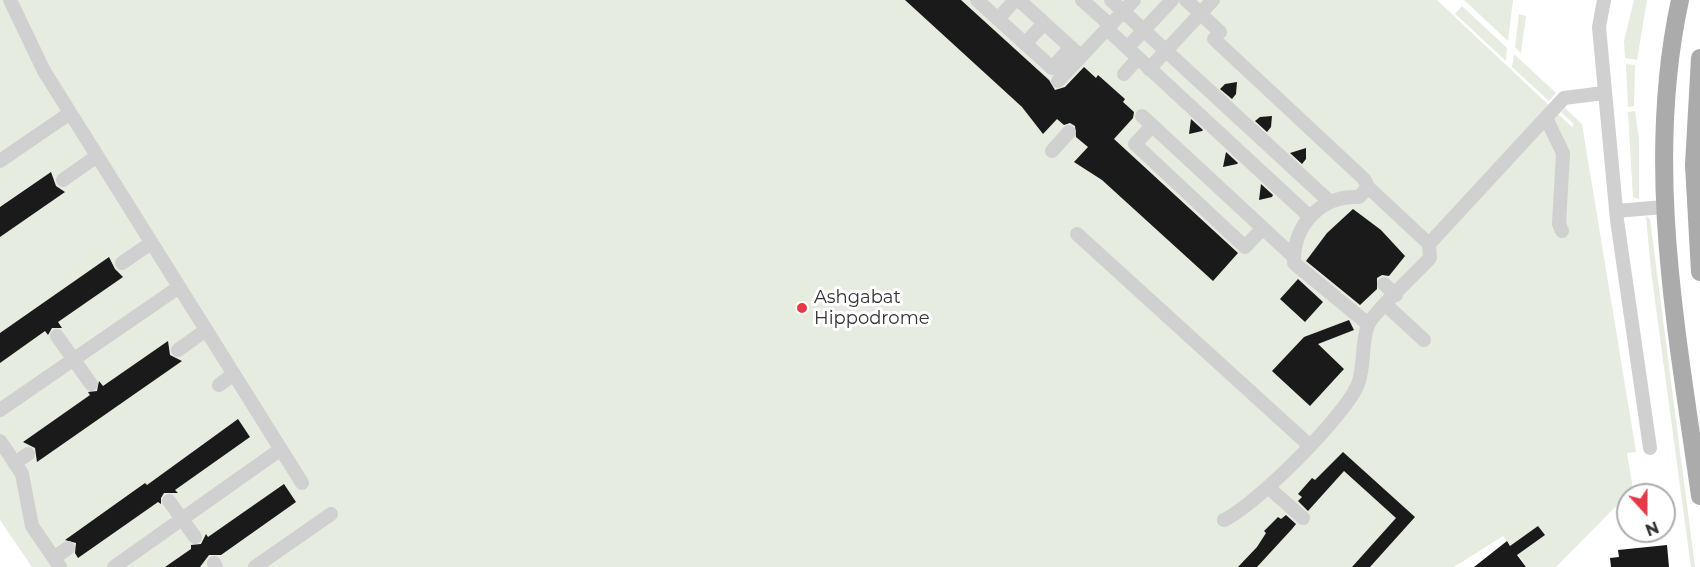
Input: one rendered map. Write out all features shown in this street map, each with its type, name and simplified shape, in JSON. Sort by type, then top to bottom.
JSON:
[{"type":"main road","points":[[1680,0],[1670,62],[1666,107],[1664,207],[1671,281],[1700,496]]},
{"type":"main road","points":[[1700,58],[1694,165],[1700,272]]},
{"type":"street","points":[[9,0],[33,52],[234,374],[254,418],[281,449],[302,483]]},
{"type":"street","points":[[977,0],[1052,68],[1109,27],[1134,0]]},
{"type":"street","points":[[998,19],[1017,0],[1076,52]]},
{"type":"street","points":[[1082,0],[1149,69],[1310,217]]},
{"type":"street","points":[[1111,0],[1330,202]]},
{"type":"street","points":[[1127,48],[1172,0]]},
{"type":"street","points":[[1186,0],[1217,36],[1364,179],[1368,188],[1429,244],[1430,258],[1368,324],[1357,386],[1342,408],[1269,488],[1249,505],[1224,520]]},
{"type":"street","points":[[1149,69],[1213,0]]},
{"type":"street","points":[[1604,0],[1599,27],[1616,211],[1650,448]]},
{"type":"street","points":[[1025,44],[1044,23]]},
{"type":"street","points":[[1058,81],[1076,52]]},
{"type":"street","points":[[1124,74],[1138,58]]},
{"type":"street","points":[[1429,244],[1564,98],[1604,93]]},
{"type":"street","points":[[0,161],[70,113]]},
{"type":"street","points":[[1546,118],[1563,153],[1559,224],[1562,231]]},
{"type":"street","points":[[1263,228],[1245,247],[1135,144],[1147,121],[1180,151],[1263,228],[1294,257]]},
{"type":"street","points":[[1052,151],[1069,132]]},
{"type":"street","points":[[1162,170],[1180,151]]},
{"type":"street","points":[[63,180],[97,156]]},
{"type":"street","points":[[1190,195],[1207,176]]},
{"type":"street","points":[[1368,188],[1359,197],[1330,202],[1310,217],[1298,236],[1294,257],[1294,263],[1312,280],[1325,286],[1368,324]]},
{"type":"street","points":[[1218,221],[1235,202]]},
{"type":"street","points":[[1616,211],[1664,207]]},
{"type":"street","points":[[1077,234],[1309,445]]},
{"type":"street","points":[[122,263],[151,243]]},
{"type":"street","points":[[1384,284],[1391,300],[1424,340]]},
{"type":"street","points":[[0,410],[179,287]]},
{"type":"street","points":[[178,350],[206,330]]},
{"type":"street","points":[[57,336],[91,384]]},
{"type":"street","points":[[219,385],[234,374]]},
{"type":"street","points":[[0,441],[22,474],[32,526],[57,562],[68,548]]},
{"type":"street","points":[[114,567],[281,449]]},
{"type":"street","points":[[15,463],[28,454]]},
{"type":"street","points":[[1269,488],[1303,518]]},
{"type":"street","points":[[169,501],[195,537]]},
{"type":"street","points":[[255,567],[331,514]]},
{"type":"shaded area","name":"Ashgabat Hippodrome","points":[[0,0],[1437,0],[1572,127],[1574,124],[1561,112],[1565,108],[1582,124],[1636,452],[1627,453],[1632,483],[1616,483],[1616,506],[1556,567],[1527,567],[1503,536],[1454,567],[32,567],[0,520]]},
{"type":"shaded area","points":[[1464,0],[1513,0],[1508,41]]},
{"type":"shaded area","points":[[1634,0],[1647,0],[1637,60],[1625,58],[1624,41]]},
{"type":"shaded area","points":[[1462,6],[1507,48],[1506,61],[1455,14]]},
{"type":"shaded area","points":[[1519,14],[1526,16],[1521,53],[1515,47]]},
{"type":"shaded area","points":[[1514,54],[1556,93],[1549,101],[1512,67]]},
{"type":"shaded area","points":[[1626,64],[1635,65],[1634,106],[1628,107]]},
{"type":"shaded area","points":[[1635,111],[1639,139],[1639,199],[1633,197],[1628,112]]},
{"type":"shaded area","points":[[1646,216],[1650,219],[1695,567],[1691,567],[1651,271]]},
{"type":"building","points":[[905,0],[961,0],[1049,80],[1055,90],[1065,87],[1084,67],[1096,78],[1098,75],[1125,99],[1123,102],[1134,112],[1133,118],[1114,139],[1238,253],[1213,281],[1102,180],[1074,162],[1088,147],[1076,137],[1075,126],[1070,123],[1064,125],[1057,119],[1043,134],[1022,107]]},
{"type":"building","points":[[1237,82],[1236,94],[1232,99],[1220,89],[1225,84]]},
{"type":"building","points":[[1272,116],[1271,127],[1267,132],[1255,121],[1260,117]]},
{"type":"building","points":[[1191,119],[1203,130],[1202,131],[1189,134]]},
{"type":"building","points":[[1306,148],[1306,159],[1302,164],[1290,153]]},
{"type":"building","points":[[1226,152],[1238,163],[1237,164],[1223,167]]},
{"type":"building","points":[[51,172],[56,186],[65,192],[0,237],[0,207]]},
{"type":"building","points":[[1261,184],[1273,195],[1272,197],[1259,200]]},
{"type":"building","points":[[1353,209],[1381,230],[1405,256],[1389,276],[1382,275],[1377,278],[1377,289],[1360,305],[1306,261],[1327,233]]},
{"type":"building","points":[[109,257],[115,269],[123,277],[58,322],[62,328],[52,328],[48,335],[45,331],[0,363],[0,333]]},
{"type":"building","points":[[1298,279],[1323,302],[1305,322],[1280,299]]},
{"type":"building","points":[[1349,320],[1354,330],[1318,344],[1344,369],[1310,406],[1272,371],[1304,337]]},
{"type":"building","points":[[168,341],[170,355],[182,361],[37,462],[35,448],[23,442],[90,395],[88,392],[97,391],[99,381],[103,386]]},
{"type":"building","points":[[238,419],[250,437],[175,490],[178,493],[164,493],[161,504],[158,502],[78,558],[75,553],[76,543],[65,540],[145,483],[147,485]]},
{"type":"building","points":[[1343,452],[1415,517],[1370,567],[1352,567],[1396,518],[1344,471],[1308,511],[1298,501],[1302,497],[1298,494],[1312,478],[1315,480]]},
{"type":"building","points":[[284,484],[296,502],[221,555],[209,555],[200,567],[165,567],[191,549],[191,545],[201,544],[206,534],[208,537]]},
{"type":"building","points":[[1286,515],[1296,524],[1257,567],[1238,567],[1257,547],[1266,533],[1264,531],[1278,517],[1281,519]]},
{"type":"building","points":[[1538,526],[1545,535],[1517,555],[1526,567],[1474,567],[1507,541],[1510,546]]},
{"type":"building","points":[[1667,545],[1669,567],[1611,567],[1610,558],[1619,557],[1618,550]]},
{"type":"place","name":"Ashgabat Hippodrome","points":[[802,308]]}]
